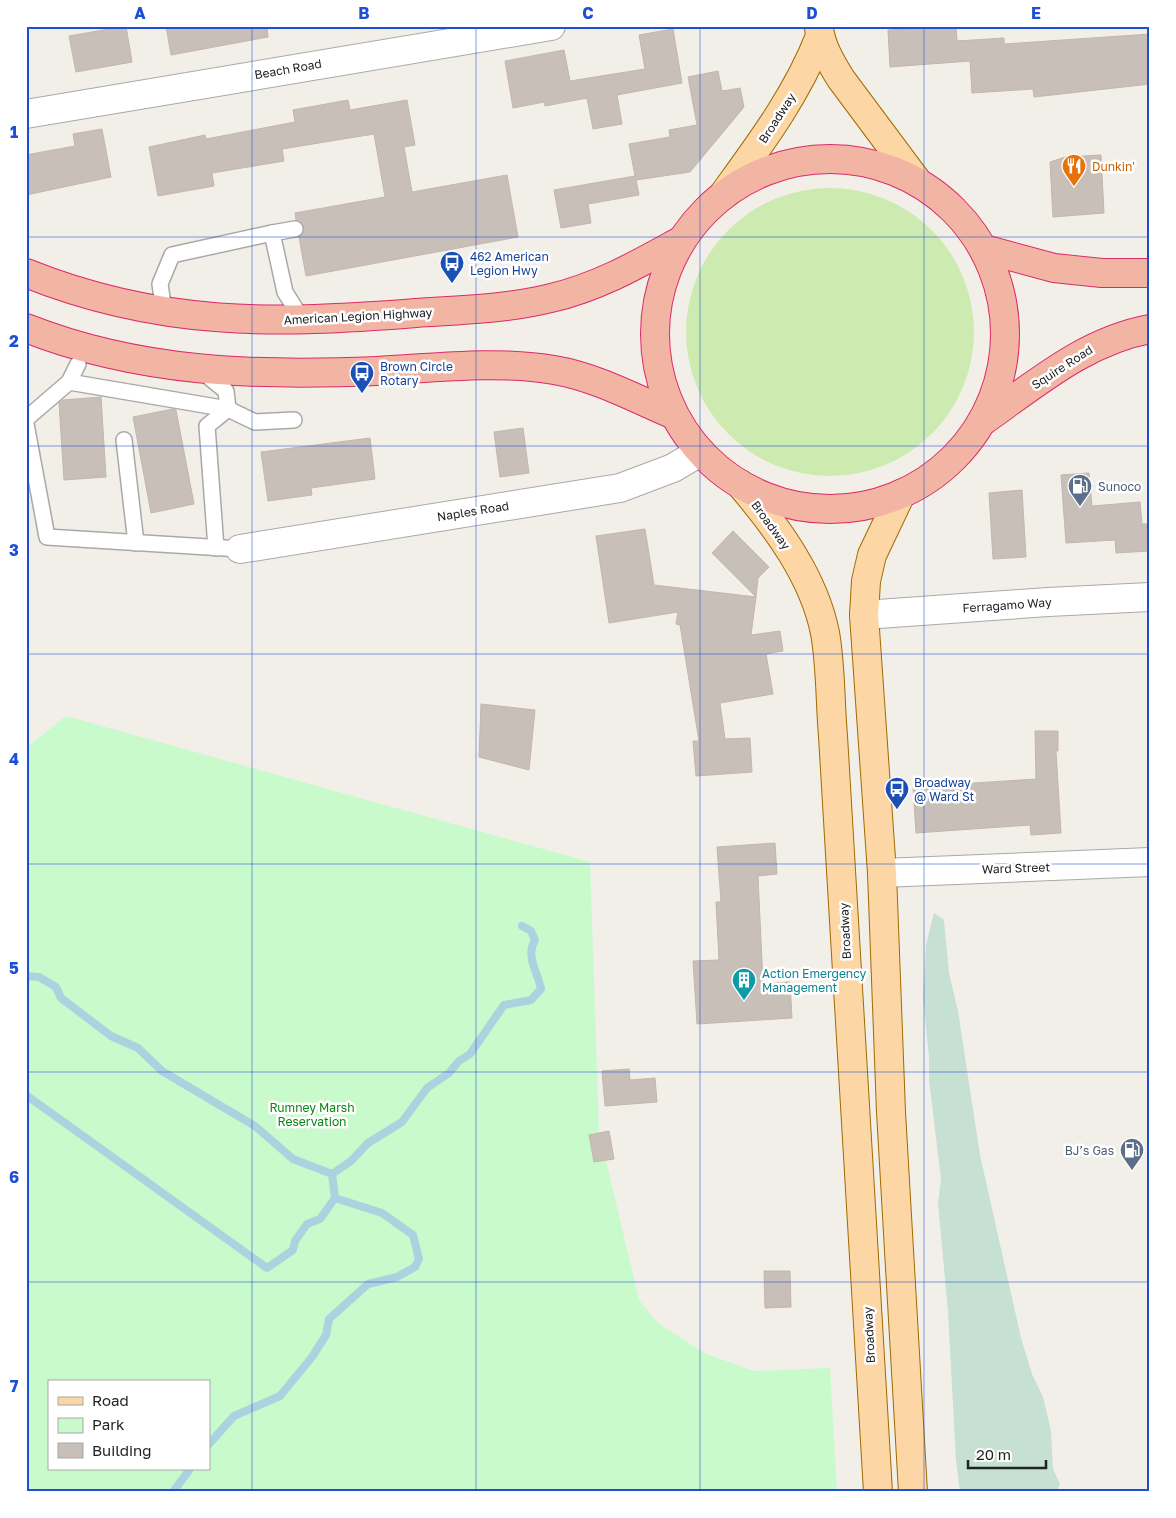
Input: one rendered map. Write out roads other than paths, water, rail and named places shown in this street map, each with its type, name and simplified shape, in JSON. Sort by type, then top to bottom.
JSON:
[{"type":"highway","points":[[829,158],[860,161],[896,171],[917,181],[948,204],[974,233],[984,249],[1000,291],[1006,336],[999,380],[982,421],[960,451],[925,481],[901,494],[857,507],[811,508],[782,502],[740,484],[718,470],[700,452],[674,415],[661,381],[655,345],[656,309],[666,273],[682,240],[698,219],[723,195],[763,172],[807,160],[829,158]]},
{"type":"highway","name":"American Legion Highway","points":[[26,273],[97,297],[164,312],[233,320],[303,321],[489,308],[552,298],[606,280],[682,240]]},
{"type":"highway","points":[[984,249],[1054,268],[1102,273],[1150,273]]},
{"type":"highway","points":[[26,328],[107,353],[199,369],[292,373],[506,366],[535,367],[563,371],[589,379],[674,415]]},
{"type":"highway","name":"Squire Road","points":[[982,421],[1089,348],[1118,336],[1150,329]]},
{"type":"main road","name":"Broadway","points":[[820,31],[841,79],[917,181]]},
{"type":"main road","name":"Broadway","points":[[723,195],[781,115],[811,60],[820,31]]},
{"type":"main road","name":"Broadway","points":[[740,484],[788,547],[816,604],[825,633],[833,736],[878,1492]]},
{"type":"main road","points":[[901,494],[872,555],[866,581],[864,616],[882,874],[891,1112],[913,1492]]},
{"type":"street","name":"Beach Road","points":[[26,114],[551,26]]},
{"type":"street","name":"Naples Road","points":[[228,548],[620,488],[673,468],[700,452]]},
{"type":"street","name":"Ferragamo Way","points":[[864,616],[1048,602],[1150,597]]},
{"type":"street","name":"Ward Street","points":[[882,874],[1150,862]]},
{"type":"lane","points":[[164,312],[160,284],[172,255],[295,229]]},
{"type":"lane","points":[[272,233],[285,292],[303,321]]},
{"type":"lane","points":[[26,418],[69,382],[78,364]]},
{"type":"lane","points":[[199,369],[226,391],[228,409]]},
{"type":"lane","points":[[69,382],[228,409],[255,422],[294,420]]},
{"type":"lane","points":[[26,424],[29,458],[47,537],[228,548],[207,426],[228,409]]},
{"type":"lane","points":[[124,440],[136,543]]},
{"type":"waterway","points":[[26,1095],[267,1268],[293,1250],[295,1241],[307,1224],[320,1219],[335,1198],[332,1174],[351,1161],[368,1143],[402,1122],[427,1088],[449,1073],[459,1061],[470,1054],[504,1005],[531,1000],[541,989],[531,952],[535,940],[531,931],[522,926]]},
{"type":"waterway","points":[[26,976],[39,977],[56,987],[61,998],[111,1036],[138,1048],[162,1071],[255,1126],[293,1159],[332,1174]]},
{"type":"waterway","points":[[210,1443],[234,1416],[280,1396],[312,1357],[326,1335],[329,1319],[368,1284],[397,1277],[415,1267],[419,1259],[413,1235],[382,1213],[335,1198]]},
{"type":"waterway","points":[[173,1492],[189,1470]]},
{"type":"place","name":"Dunkin'","points":[[1074,187]]},
{"type":"place","name":"462 American Legion Hwy","points":[[452,284]]},
{"type":"place","name":"Brown Circle Rotary","points":[[362,394]]},
{"type":"place","name":"Sunoco","points":[[1080,507]]},
{"type":"place","name":"Broadway @ Ward St","points":[[897,810]]},
{"type":"place","name":"Action Emergency Management","points":[[744,1001]]},
{"type":"place","name":"BJ’s Gas","points":[[1132,1171]]},
{"type":"park label","name":"Rumney Marsh Reservation","points":[[312,1114]]}]
